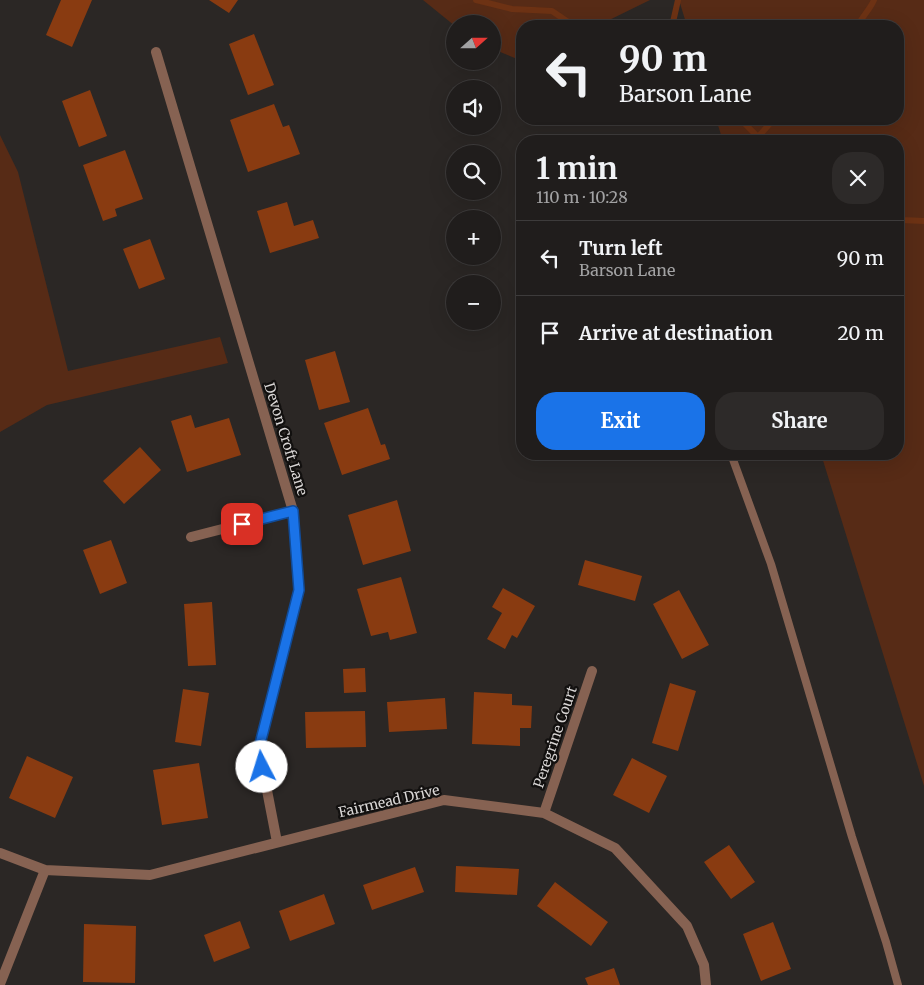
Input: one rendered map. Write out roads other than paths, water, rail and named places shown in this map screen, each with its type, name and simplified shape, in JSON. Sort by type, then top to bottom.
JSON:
[{"type":"street","name":"Devon Croft Lane","points":[[156,52],[293,511],[299,590],[259,748],[276,842]]},
{"type":"street","points":[[191,537],[293,511]]},
{"type":"street","name":"Peregrine Court","points":[[544,813],[592,671]]},
{"type":"street","name":"Fairmead Drive","points":[[0,853],[45,870],[150,875],[444,800],[544,813],[615,848],[686,926],[704,965],[706,985]]},
{"type":"street","points":[[0,984],[45,870]]},
{"type":"lane","points":[[734,460],[771,564],[849,828],[898,985]]},
{"type":"waterway","points":[[476,0],[512,9],[552,11],[565,20]]},
{"type":"waterway","points":[[673,20],[678,0]]},
{"type":"waterway","points":[[861,20],[874,0]]},
{"type":"waterway","points":[[746,125],[756,135]]},
{"type":"waterway","points":[[760,135],[769,125]]},
{"type":"waterway","points":[[904,220],[924,221]]}]
